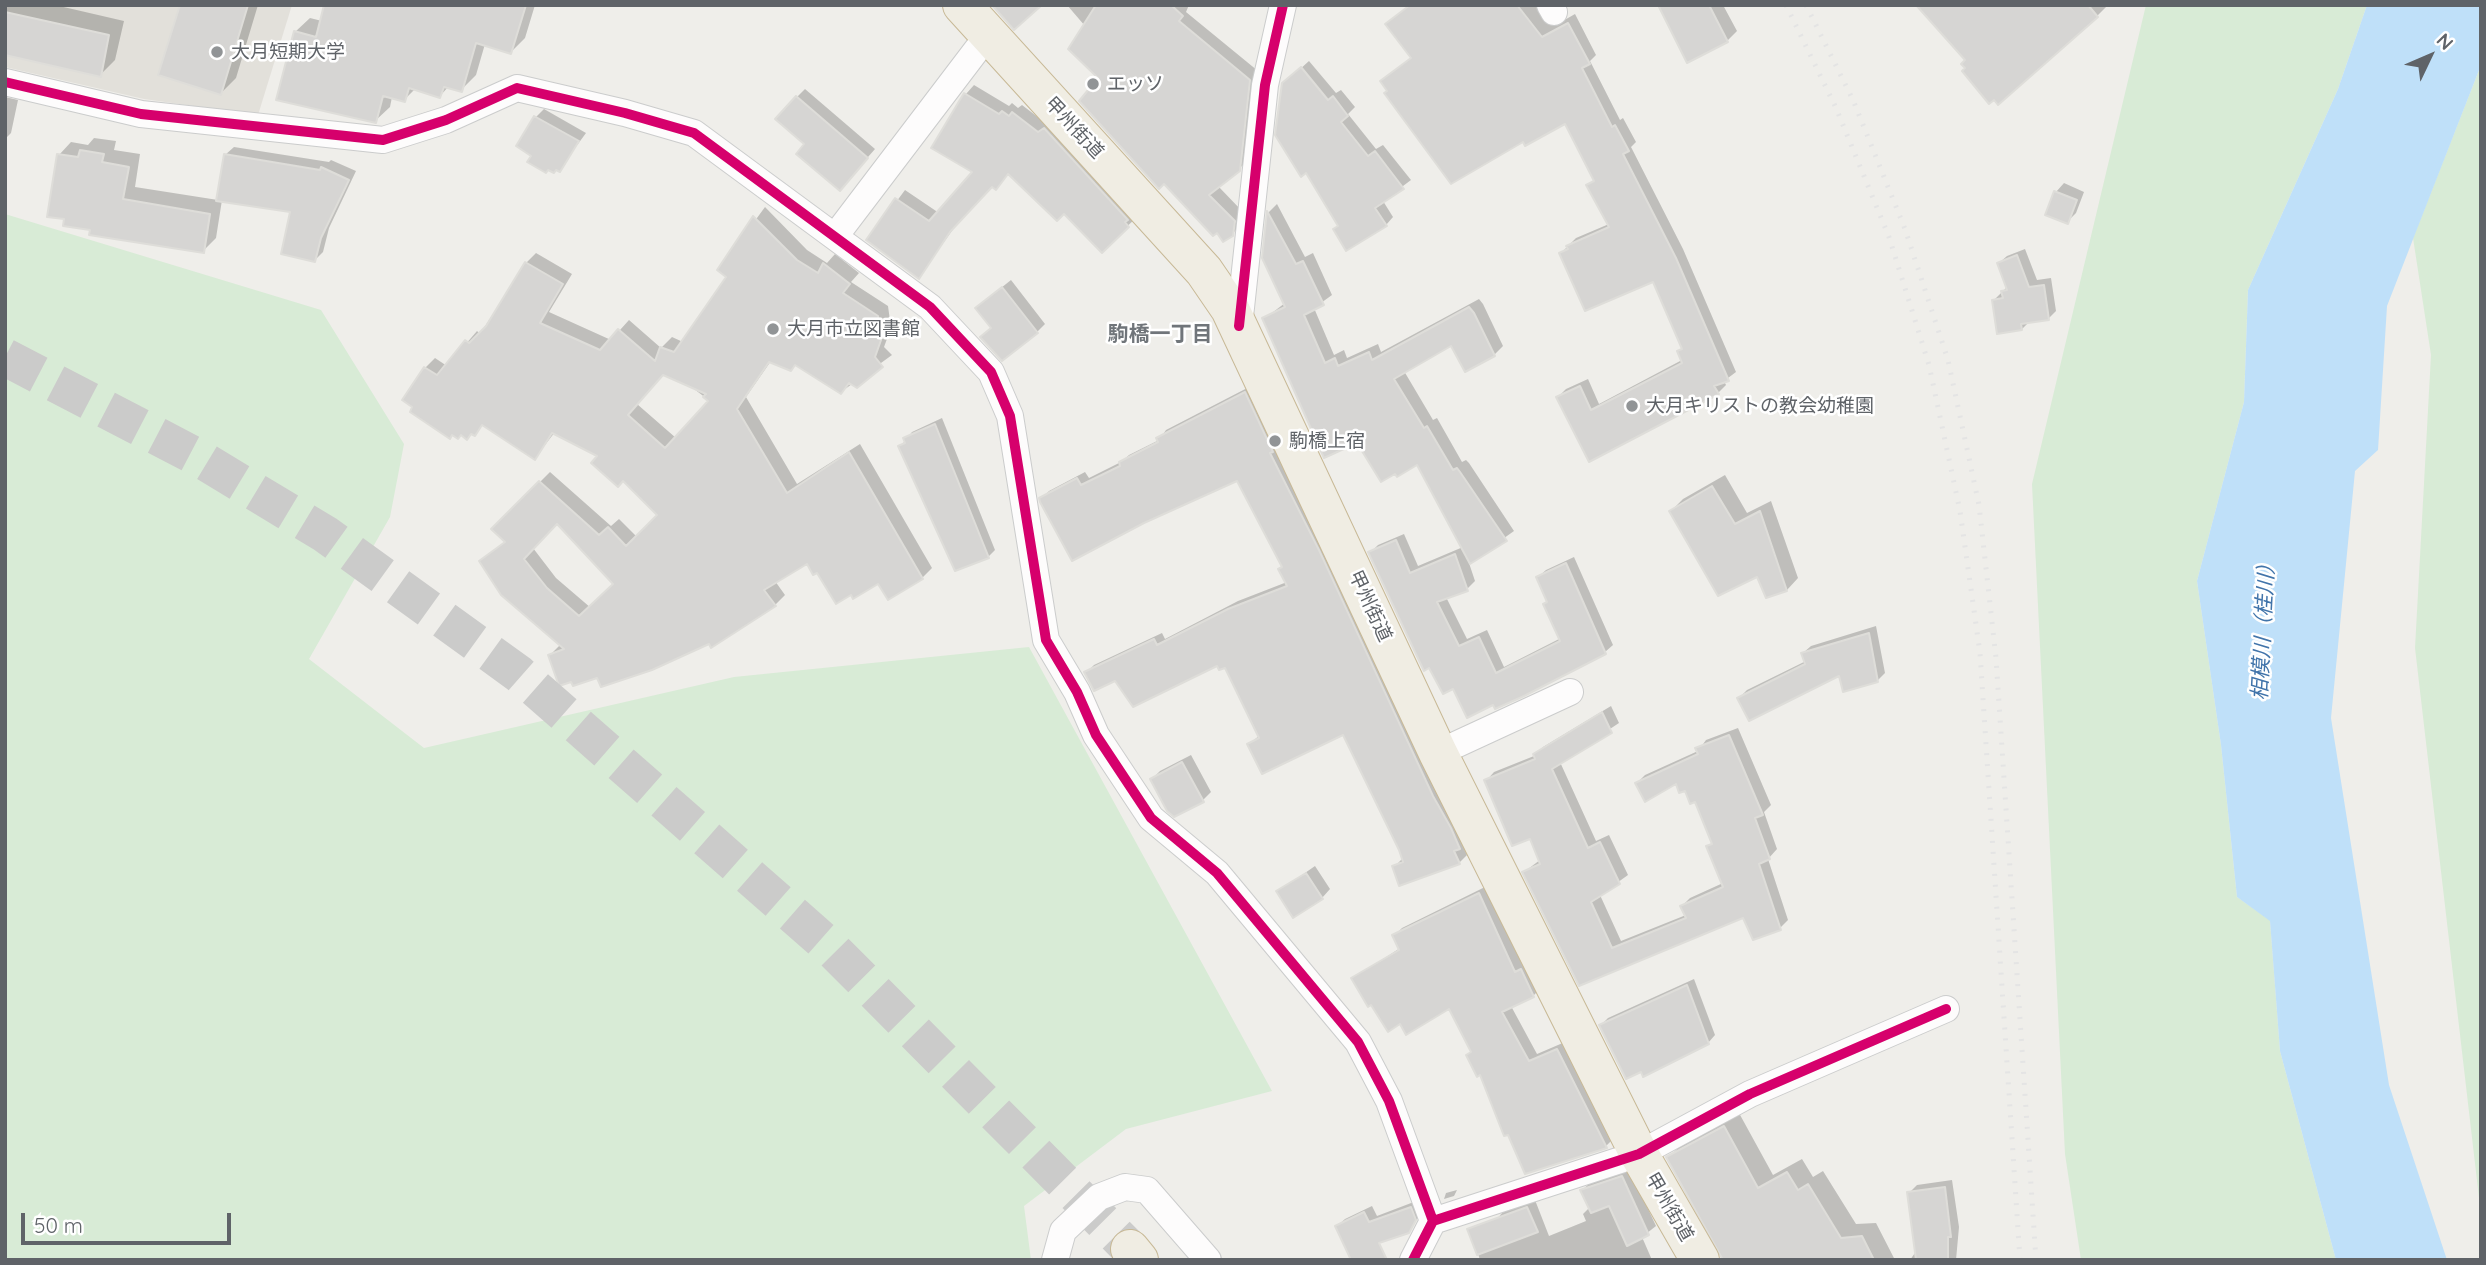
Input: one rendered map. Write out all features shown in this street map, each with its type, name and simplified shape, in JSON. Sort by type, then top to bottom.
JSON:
[{"type":"highway","name":"甲州街道","points":[[962,5],[1204,271],[1239,327],[1438,753],[1639,1154],[1700,1260]]},
{"type":"street","points":[[1239,327],[1265,85],[1283,5]]},
{"type":"street","points":[[836,235],[988,35]]},
{"type":"street","points":[[5,82],[141,114],[383,140],[446,120],[517,88],[625,113],[694,133],[836,235],[930,307],[991,372],[1010,416],[1046,640],[1077,692],[1096,735],[1151,818],[1217,873],[1358,1042],[1390,1101],[1433,1221]]},
{"type":"street","points":[[1438,753],[1570,692]]},
{"type":"street","points":[[1413,1260],[1433,1221],[1639,1154],[1750,1094],[1946,1009]]},
{"type":"street","points":[[1055,1260],[1063,1231],[1099,1196],[1125,1187],[1147,1190],[1208,1260]]},
{"type":"shaded area","points":[[5,5],[292,5],[258,115],[144,99],[5,67]]},
{"type":"green space","points":[[2146,5],[2367,5],[2338,89],[2248,290],[2244,402],[2197,581],[2221,745],[2237,897],[2270,920],[2280,1051],[2336,1260],[2081,1260],[2065,1154],[2032,484]]},
{"type":"green space","points":[[2481,65],[2481,1215],[2415,648],[2431,355],[2413,238]]},
{"type":"green space","points":[[5,214],[321,310],[404,444],[390,517],[309,659],[424,748],[734,677],[1029,647],[1272,1091],[1126,1129],[1024,1206],[1031,1260],[5,1260]]},
{"type":"water","name":"相模川（桂川）","points":[[2367,5],[2481,5],[2481,65],[2387,306],[2378,450],[2355,471],[2331,718],[2389,1085],[2447,1260],[2336,1260],[2280,1051],[2270,921],[2237,897],[2221,745],[2197,581],[2244,402],[2248,290],[2338,89]]},
{"type":"building","points":[[180,5],[248,5],[221,95],[158,75]]},
{"type":"building","points":[[324,5],[526,5],[511,54],[476,43],[462,92],[444,87],[440,98],[409,88],[405,102],[383,96],[376,123],[276,100],[294,31],[316,37]]},
{"type":"building","points":[[992,5],[1042,5],[1014,30]]},
{"type":"building","points":[[1096,5],[1171,5],[1183,16],[1179,21],[1250,80],[1240,171],[1209,195],[1235,221],[1233,236],[1223,242],[1217,233],[1213,236],[1164,184],[1159,189],[1079,101],[1098,78],[1068,49]]},
{"type":"building","points":[[1410,5],[1517,5],[1542,37],[1568,23],[1590,64],[1582,68],[1612,127],[1615,125],[1629,151],[1623,154],[1676,258],[1729,381],[1714,386],[1719,394],[1589,462],[1556,397],[1580,386],[1591,410],[1682,363],[1677,351],[1682,349],[1653,282],[1585,311],[1559,253],[1568,249],[1566,246],[1609,227],[1586,185],[1594,181],[1565,124],[1525,146],[1523,142],[1451,184],[1384,93],[1387,91],[1380,81],[1411,58],[1385,24]]},
{"type":"building","points":[[1658,5],[1709,5],[1728,42],[1687,63]]},
{"type":"building","points":[[1916,5],[2088,5],[2098,17],[1998,105],[1994,100],[1989,104],[1962,71],[1965,68],[1961,64],[1965,60]]},
{"type":"building","points":[[5,12],[109,35],[101,77],[5,55]]},
{"type":"building","points":[[1301,67],[1328,100],[1333,96],[1348,116],[1341,122],[1368,156],[1375,151],[1404,189],[1375,208],[1387,226],[1346,251],[1333,229],[1338,226],[1306,173],[1301,177],[1275,135],[1282,83]]},
{"type":"building","points":[[964,93],[999,114],[1002,111],[1009,116],[1012,112],[1038,132],[1044,128],[1128,220],[1125,222],[1129,227],[1102,253],[1064,214],[1057,221],[1008,174],[996,190],[992,187],[950,232],[919,279],[866,240],[895,198],[929,221],[972,172],[931,148]]},
{"type":"building","points":[[796,96],[868,158],[840,191],[796,154],[804,144],[775,119]]},
{"type":"building","points":[[534,116],[579,141],[560,172],[548,170],[546,173],[527,162],[531,156],[516,146]]},
{"type":"building","points":[[80,150],[104,154],[102,162],[129,167],[123,199],[210,214],[204,253],[89,235],[90,230],[63,226],[64,219],[47,217],[57,154],[78,157]]},
{"type":"building","points":[[224,154],[320,170],[321,167],[349,180],[321,238],[315,262],[281,254],[290,212],[216,201]]},
{"type":"building","points":[[2054,191],[2077,200],[2068,224],[2045,215]]},
{"type":"building","points":[[1267,211],[1296,264],[1303,261],[1324,305],[1304,315],[1325,363],[1335,358],[1338,366],[1369,352],[1372,360],[1469,307],[1474,313],[1495,356],[1465,372],[1451,346],[1394,379],[1424,428],[1427,426],[1453,470],[1457,468],[1507,541],[1470,564],[1417,465],[1397,477],[1395,474],[1381,482],[1357,443],[1324,458],[1262,318],[1285,307],[1262,258]]},
{"type":"building","points":[[753,216],[797,260],[818,273],[823,263],[850,284],[843,293],[878,316],[881,340],[875,357],[883,367],[857,388],[849,383],[841,394],[795,365],[791,371],[769,362],[737,409],[787,493],[849,452],[923,579],[888,600],[878,584],[853,599],[851,595],[836,604],[817,573],[813,575],[807,564],[764,590],[776,606],[711,648],[709,644],[652,670],[601,687],[597,678],[573,686],[571,682],[559,686],[548,655],[564,649],[501,595],[479,561],[505,542],[491,529],[539,481],[599,535],[608,527],[626,546],[657,515],[623,481],[618,487],[591,463],[597,456],[552,433],[535,460],[482,425],[475,436],[471,434],[467,440],[461,435],[458,439],[452,435],[450,439],[410,412],[412,407],[402,400],[424,367],[437,375],[465,340],[469,343],[486,326],[525,262],[563,284],[540,323],[600,350],[618,329],[655,361],[660,347],[674,352],[726,277],[717,270]],"holes":[[[663,375],[706,394],[703,397],[708,401],[665,448],[628,415]],[[557,524],[613,584],[579,616],[547,588],[524,559]]]},
{"type":"building","points":[[2017,255],[2029,287],[2044,285],[2049,320],[2021,324],[2022,330],[1997,334],[1992,300],[2003,298],[2001,291],[2007,290],[1997,263]]},
{"type":"building","points":[[1002,287],[1038,333],[1002,361],[980,337],[991,328],[975,308]]},
{"type":"building","points":[[1245,392],[1273,452],[1270,453],[1319,550],[1433,796],[1451,828],[1460,849],[1454,851],[1460,864],[1399,886],[1392,866],[1403,862],[1399,850],[1343,735],[1262,774],[1247,744],[1259,738],[1225,668],[1219,670],[1217,666],[1133,707],[1115,681],[1094,691],[1084,672],[1154,639],[1157,645],[1228,609],[1287,586],[1278,569],[1282,567],[1237,481],[1144,523],[1072,561],[1039,498],[1077,478],[1081,485],[1120,466],[1119,462],[1158,442],[1156,438]]},
{"type":"building","points":[[935,424],[989,558],[955,571],[898,446],[905,443],[903,438]]},
{"type":"building","points":[[1712,486],[1735,524],[1760,511],[1787,591],[1766,598],[1757,577],[1718,596],[1669,511]]},
{"type":"building","points":[[1396,540],[1410,573],[1455,554],[1468,591],[1437,602],[1459,646],[1479,637],[1496,673],[1560,641],[1543,604],[1547,602],[1536,577],[1566,563],[1606,654],[1524,696],[1495,709],[1493,705],[1467,718],[1453,689],[1443,694],[1429,668],[1424,671],[1368,552]]},
{"type":"building","points":[[1869,633],[1878,682],[1843,692],[1839,676],[1749,721],[1737,698],[1805,664],[1801,653]]},
{"type":"building","points":[[1602,712],[1612,733],[1552,769],[1588,848],[1600,842],[1620,884],[1591,902],[1612,948],[1686,918],[1680,906],[1723,887],[1706,846],[1712,844],[1695,802],[1690,804],[1685,791],[1679,793],[1676,784],[1645,802],[1635,783],[1698,754],[1695,748],[1729,735],[1763,815],[1755,818],[1770,859],[1759,864],[1781,930],[1753,940],[1743,918],[1579,986],[1522,872],[1540,864],[1530,839],[1512,846],[1484,780],[1535,759],[1533,754]]},
{"type":"building","points":[[1182,762],[1204,802],[1174,817],[1167,811],[1150,779]]},
{"type":"building","points":[[1306,873],[1323,899],[1293,918],[1276,891]]},
{"type":"building","points":[[1479,893],[1515,972],[1521,969],[1534,997],[1502,1012],[1529,1061],[1557,1049],[1607,1148],[1525,1174],[1508,1135],[1504,1136],[1480,1075],[1477,1077],[1466,1055],[1471,1052],[1449,1009],[1406,1035],[1400,1024],[1388,1032],[1371,1005],[1368,1007],[1351,978],[1399,950],[1392,935]]},
{"type":"building","points":[[1687,985],[1709,1044],[1643,1077],[1641,1072],[1626,1079],[1599,1025]]},
{"type":"building","points":[[1724,1126],[1758,1188],[1787,1172],[1798,1190],[1808,1184],[1841,1238],[1862,1236],[1874,1260],[1723,1260],[1666,1157]]},
{"type":"building","points":[[1622,1176],[1649,1235],[1627,1246],[1609,1206],[1591,1213],[1580,1190]]},
{"type":"building","points":[[1945,1187],[1951,1237],[1948,1237],[1948,1260],[1916,1260],[1907,1192]]},
{"type":"building","points":[[1411,1207],[1416,1220],[1409,1233],[1379,1243],[1387,1260],[1351,1260],[1335,1226],[1364,1212],[1369,1222]]},
{"type":"building","points":[[1527,1207],[1538,1232],[1477,1255],[1467,1229]]},
{"type":"tunnel","points":[[5,357],[199,458],[325,534],[519,674],[831,948],[1130,1249]]},
{"type":"railway","points":[[1786,5],[1836,108],[1889,237],[1929,365],[1960,511],[1980,653],[2020,1260]]},
{"type":"railway","points":[[1806,5],[1853,100],[1905,229],[1948,360],[1979,505],[1996,658],[2036,1260]]},
{"type":"cycle path","points":[[1239,326],[1265,85],[1283,5]]},
{"type":"cycle path","points":[[5,82],[141,114],[383,140],[446,120],[517,88],[625,113],[694,133],[930,307],[991,372],[1010,416],[1046,640],[1077,692],[1096,735],[1151,818],[1217,873],[1358,1042],[1389,1101],[1433,1221],[1413,1260]]},
{"type":"cycle path","points":[[1433,1221],[1639,1154],[1750,1094],[1946,1009]]},
{"type":"place","name":"大月短期大学","points":[[217,52]]},
{"type":"place","name":"エッソ","points":[[1093,84]]},
{"type":"place","name":"大月市立図書館","points":[[773,329]]},
{"type":"place","name":"大月キリストの教会幼稚園","points":[[1632,406]]},
{"type":"place","name":"駒橋上宿","points":[[1275,441]]},
{"type":"district","name":"駒橋一丁目","points":[[1160,335]]}]
